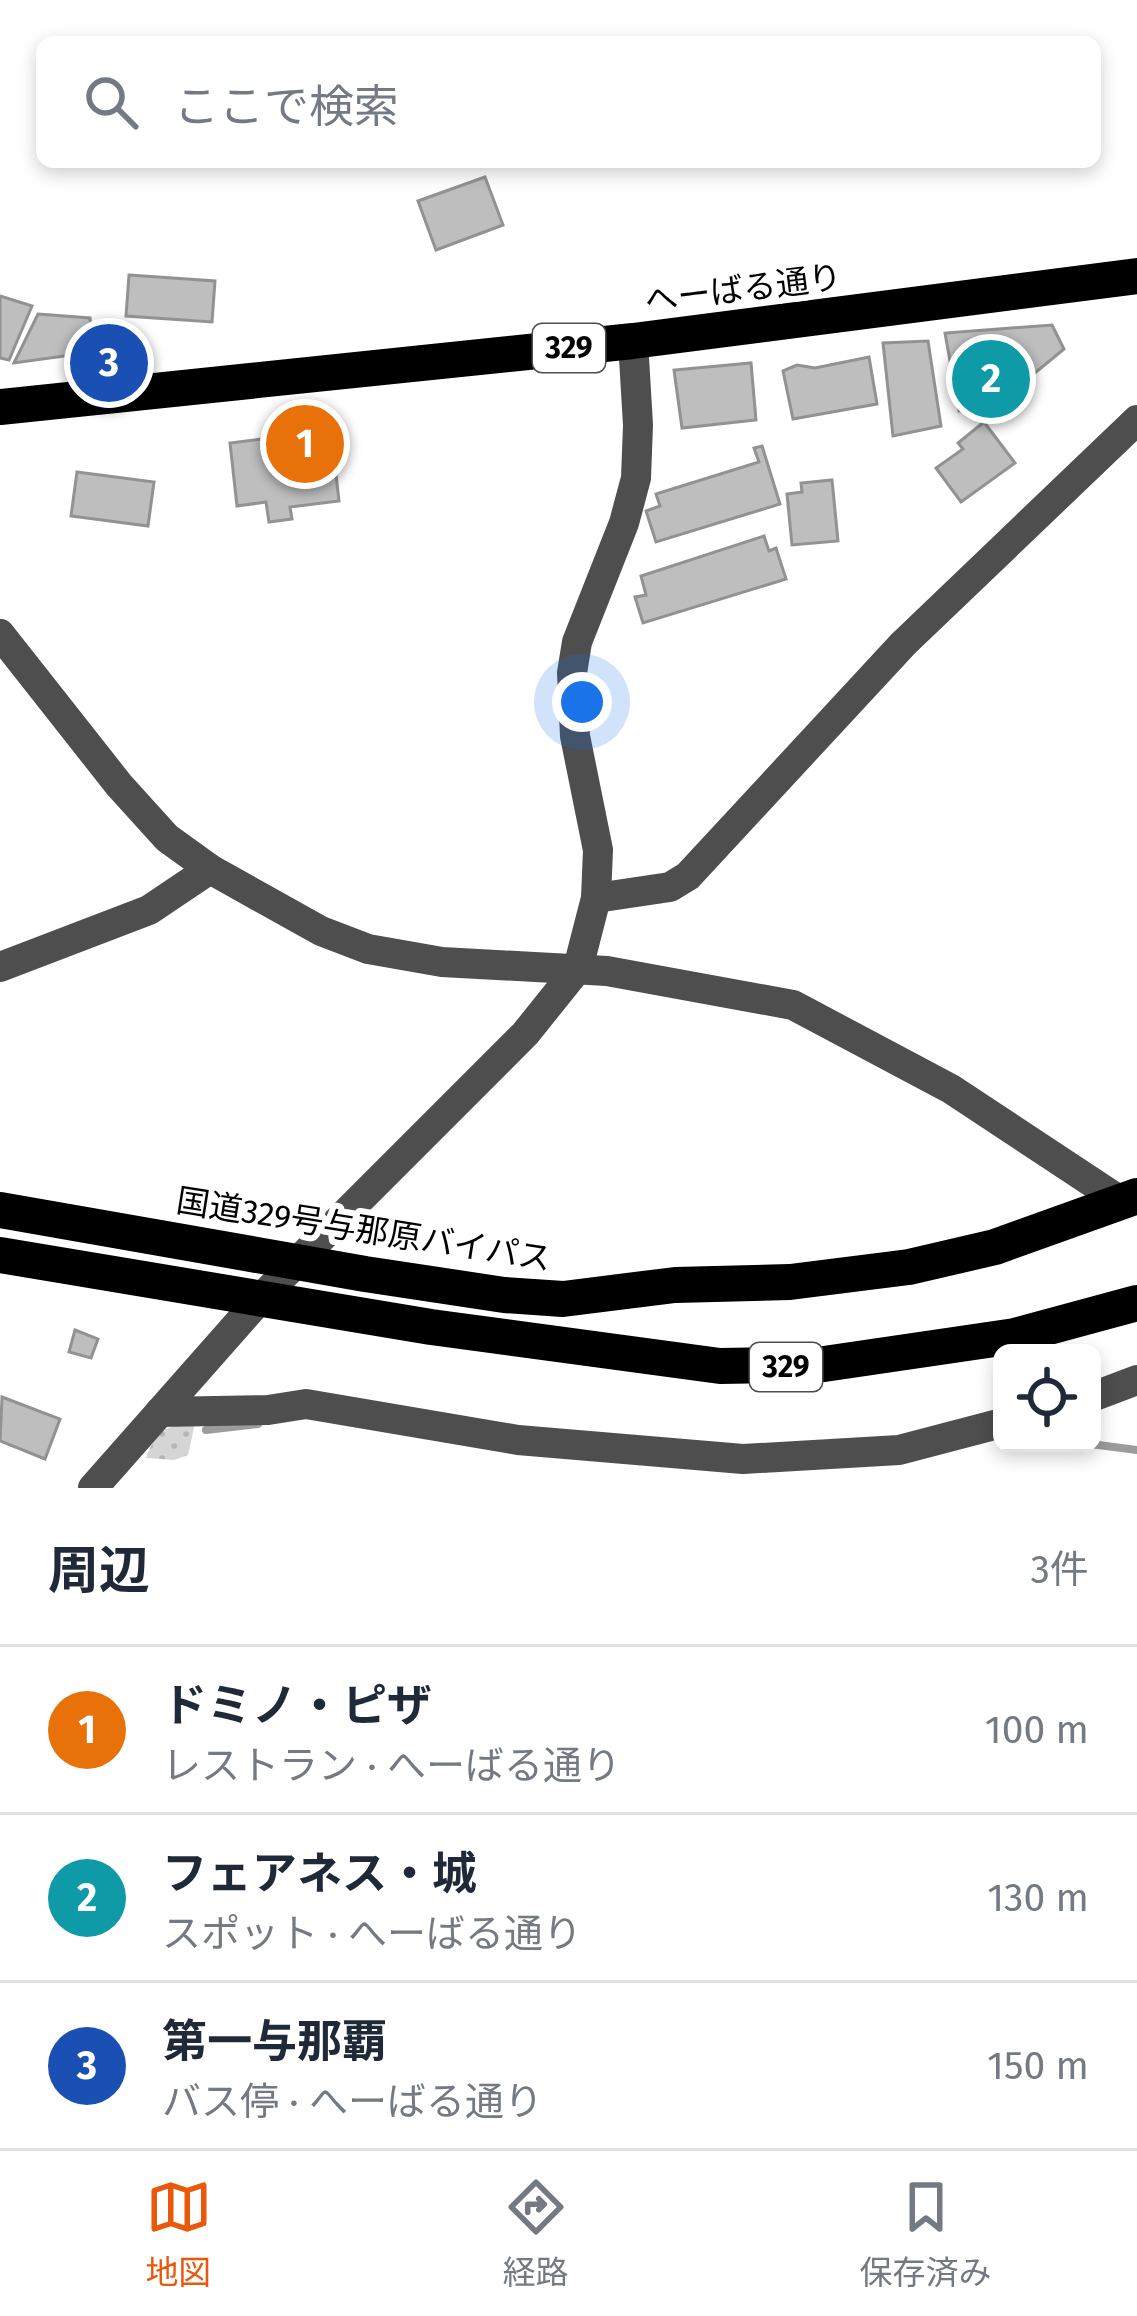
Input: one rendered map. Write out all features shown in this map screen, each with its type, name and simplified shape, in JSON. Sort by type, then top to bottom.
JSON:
[{"type":"highway","name":"へーばる通り","points":[[0,407],[633,340],[1137,276]]},
{"type":"highway","points":[[1066,286],[1116,292],[1137,308]]},
{"type":"highway","name":"国道329号与那原バイパス","points":[[0,1210],[483,1292],[563,1299],[675,1285],[790,1282],[909,1267],[995,1246],[1129,1199]]},
{"type":"highway","name":"329","points":[[0,1255],[259,1300],[720,1366],[824,1364],[1015,1336],[1137,1303]]},
{"type":"street","points":[[94,1488],[259,1300],[525,1034],[578,968],[596,898],[598,850],[575,736],[572,673],[577,642],[624,523],[636,478],[633,340]]},
{"type":"street","points":[[596,898],[670,887],[688,876],[903,644],[1137,420]]},
{"type":"street","points":[[0,634],[118,784],[167,838],[209,869],[322,931],[368,949],[442,962],[578,968],[793,1005],[951,1089],[1129,1199]]},
{"type":"street","points":[[0,967],[149,910],[209,869]]},
{"type":"street","points":[[1101,1394],[1137,1380]]},
{"type":"street","points":[[160,1412],[268,1410],[306,1404],[518,1440],[743,1459],[898,1450],[993,1425]]},
{"type":"shaded area","points":[[195,1423],[188,1455],[174,1460],[146,1458],[163,1431]]},
{"type":"building","points":[[485,177],[503,225],[436,250],[418,201]]},
{"type":"building","points":[[129,275],[215,281],[212,322],[126,316]]},
{"type":"building","points":[[0,296],[32,306],[9,360],[0,358]]},
{"type":"building","points":[[38,314],[90,318],[94,352],[14,363]]},
{"type":"building","points":[[1052,325],[1064,349],[991,409],[959,411],[945,333]]},
{"type":"building","points":[[928,341],[941,426],[893,436],[883,343]]},
{"type":"building","points":[[869,357],[877,404],[793,419],[783,371],[797,365],[815,368]]},
{"type":"building","points":[[751,363],[756,420],[682,428],[674,370]]},
{"type":"building","points":[[984,422],[1015,463],[961,502],[936,468],[963,449],[958,443]]},
{"type":"building","points":[[331,430],[339,501],[290,507],[292,519],[269,522],[266,502],[237,506],[230,443]]},
{"type":"building","points":[[762,446],[780,504],[656,542],[646,511],[660,506],[656,494],[759,462],[754,448]]},
{"type":"building","points":[[77,472],[154,482],[148,526],[71,516]]},
{"type":"building","points":[[832,480],[838,541],[792,545],[787,494],[802,492],[801,483]]},
{"type":"building","points":[[764,536],[769,551],[776,548],[786,579],[643,623],[635,597],[646,595],[641,576]]},
{"type":"building","points":[[75,1330],[98,1339],[91,1358],[69,1352]]},
{"type":"building","points":[[2,1397],[60,1419],[45,1459],[0,1441]]},
{"type":"waterway","points":[[206,1430],[258,1424]]},
{"type":"waterway","points":[[1101,1445],[1137,1450]]},
{"type":"place","name":"第一与那覇","points":[[109,363]]},
{"type":"place","name":"フェアネス・城","points":[[991,379]]},
{"type":"place","name":"ドミノ・ピザ","points":[[305,444]]}]
